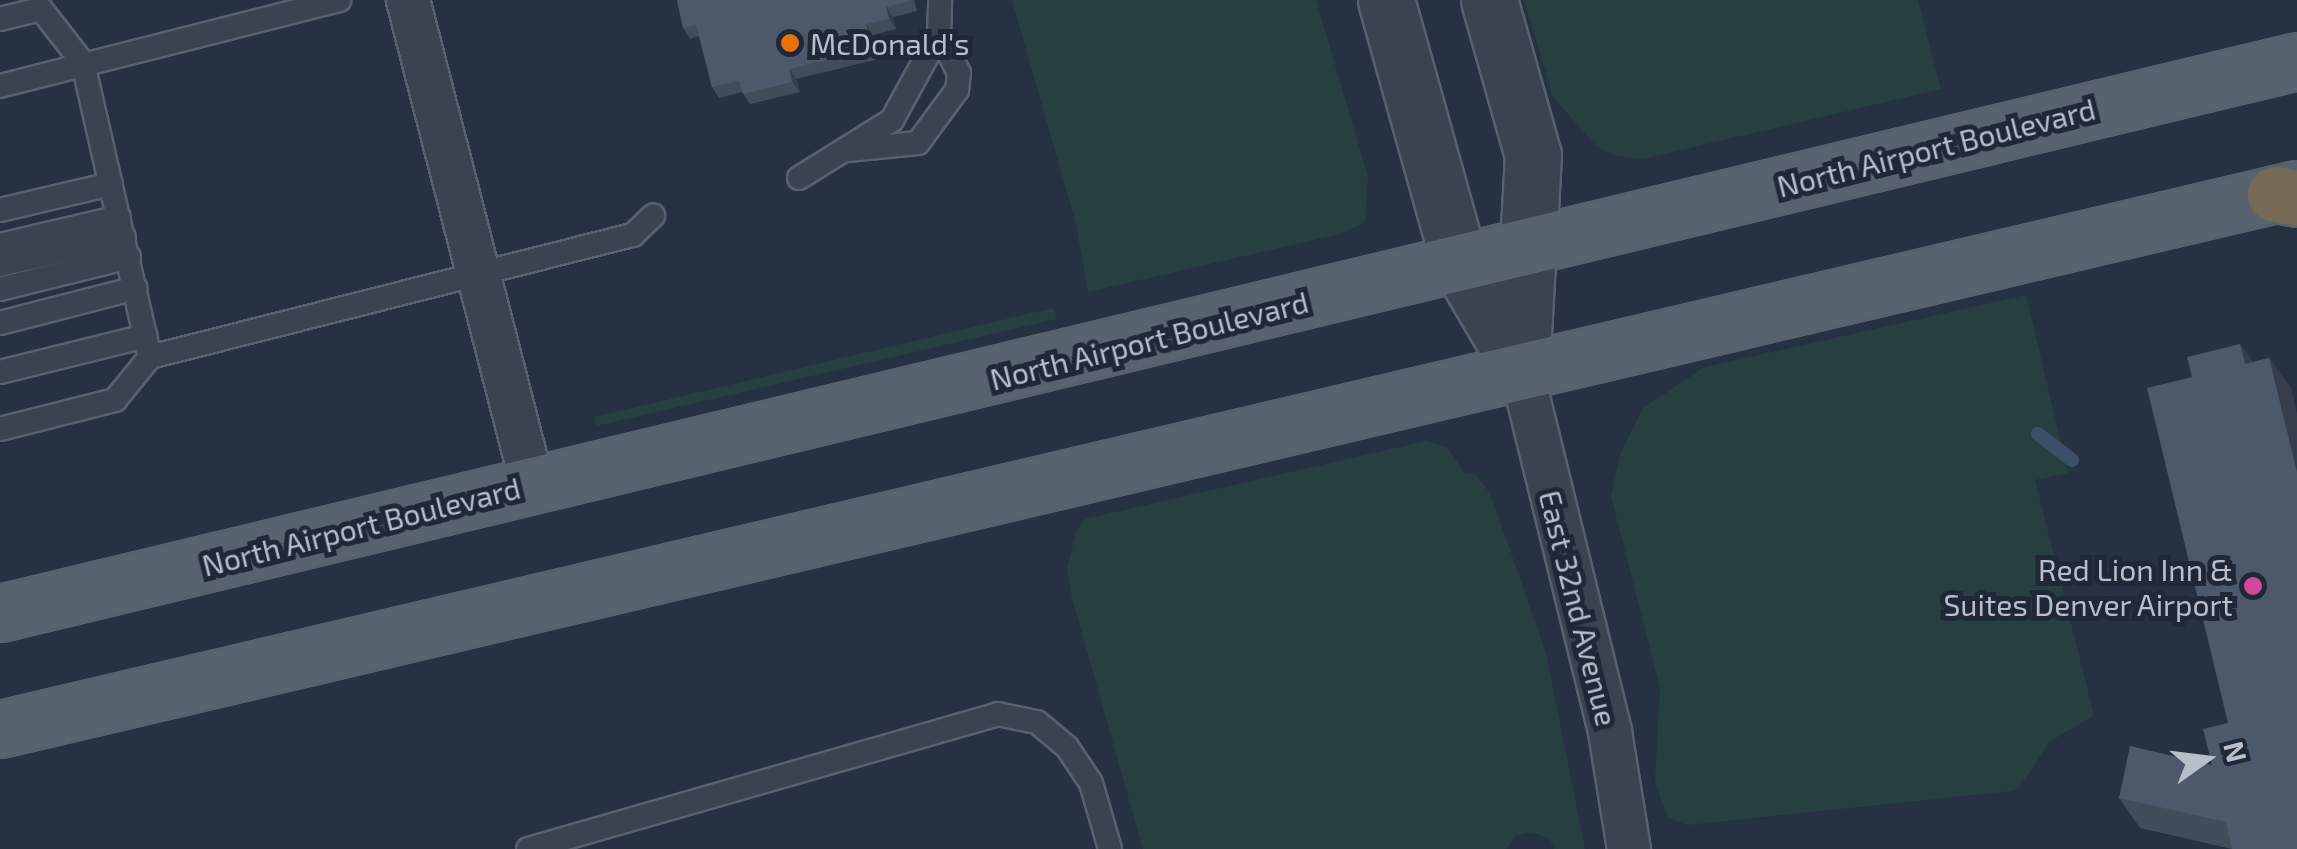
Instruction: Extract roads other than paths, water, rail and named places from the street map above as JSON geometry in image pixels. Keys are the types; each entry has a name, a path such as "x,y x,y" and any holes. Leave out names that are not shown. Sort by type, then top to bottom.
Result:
{"main road":[{"name":"North Airport Boulevard","path":"0,613 2297,61"},
{"path":"0,729 1520,368 2290,194"}],"street":[{"path":"408,0 532,484"},
{"name":"East 32nd Avenue","path":"1386,0 1460,264 1520,368 1610,732 1629,849"},
{"name":"East 32nd Avenue","path":"1489,0 1533,155 1532,246 1520,368"}],"lane":[{"path":"0,86 339,0"},
{"path":"839,151 918,142 958,90 959,74 940,34 940,0"},
{"path":"0,19 41,8 83,63 148,346 115,400 0,429"},
{"path":"798,178 892,120 940,34"},
{"path":"0,210 111,184"},
{"path":"0,372 148,346 632,236 653,216"},
{"path":"0,244 124,237"},
{"path":"0,265 124,237"},
{"path":"0,289 124,237"},
{"path":"0,324 136,288"},
{"path":"528,849 998,714 1037,722 1068,747 1091,782 1110,849"}],"waterway":[{"path":"2038,434 2072,460"}],"place":[{"name":"McDonald's","path":"790,43"},
{"name":"Red Lion Inn & Suites Denver Airport","path":"2253,586"}]}
